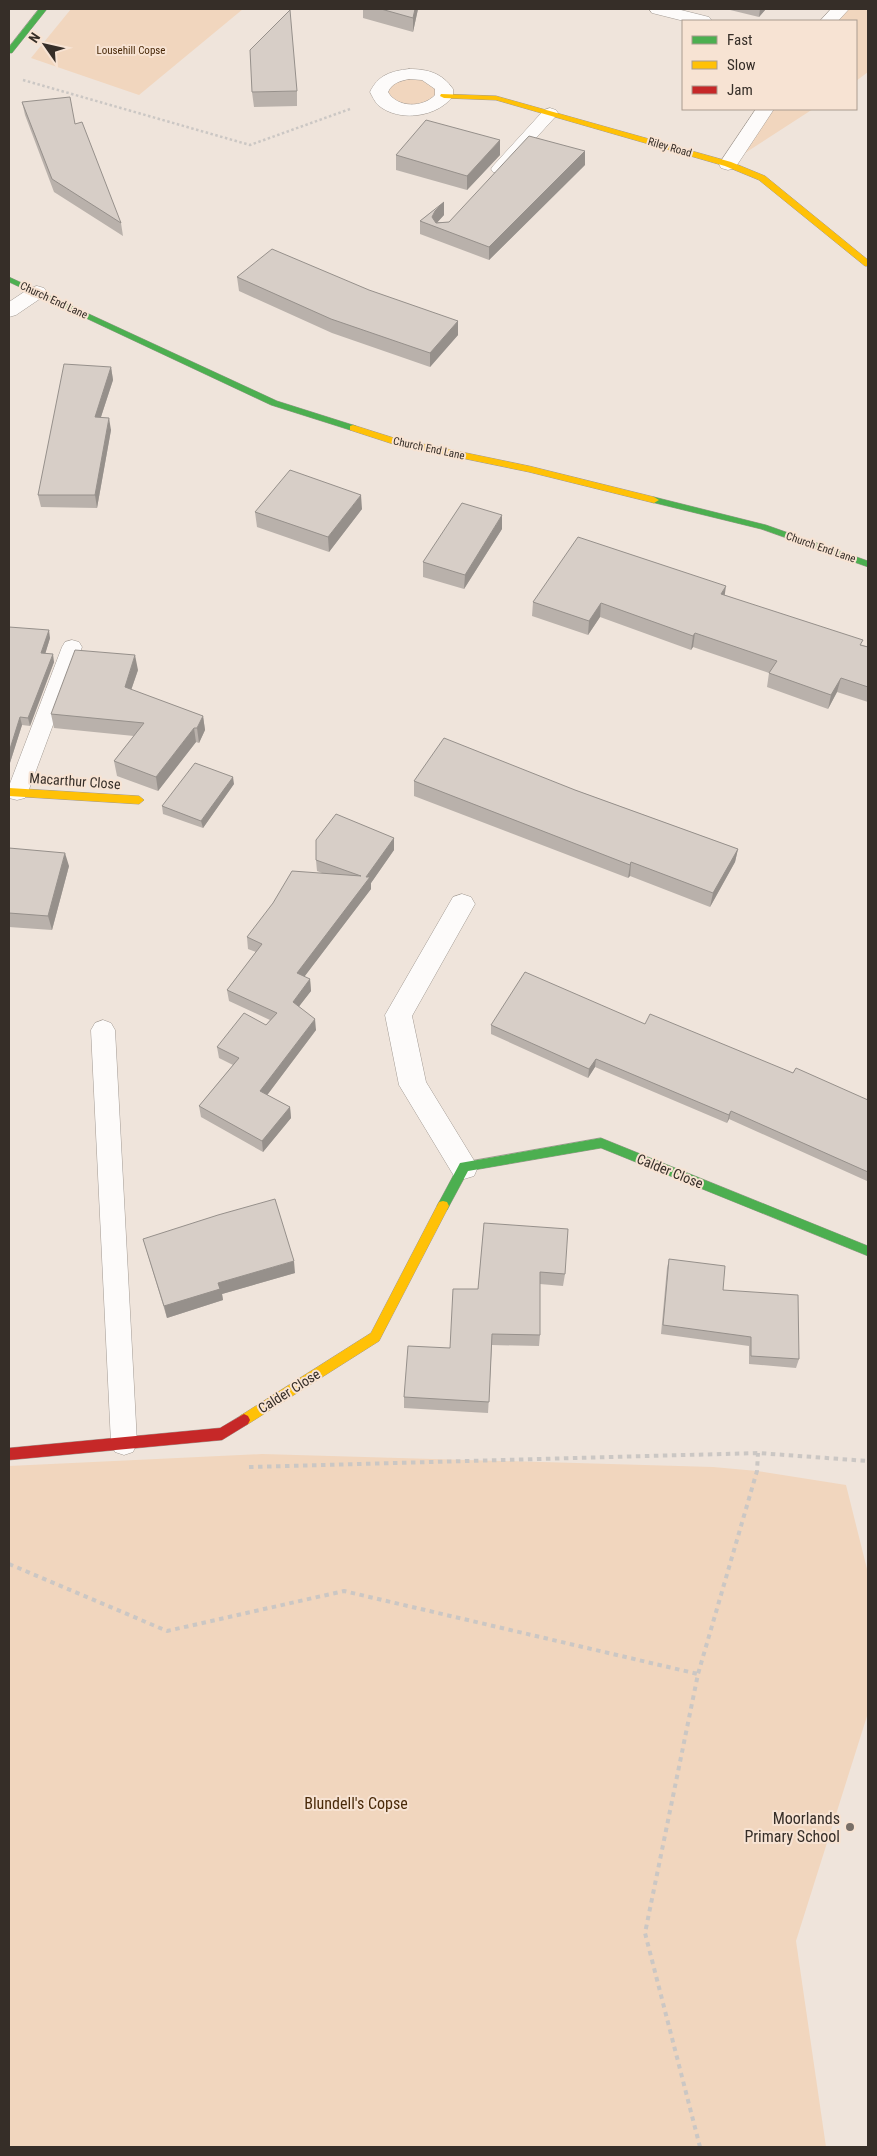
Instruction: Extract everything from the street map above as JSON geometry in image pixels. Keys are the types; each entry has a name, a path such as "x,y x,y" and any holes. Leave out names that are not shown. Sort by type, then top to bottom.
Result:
{"street":[{"path":"9,51 43,9"},
{"path":"658,9 699,20"},
{"path":"830,20 840,9"},
{"path":"418,74 436,79 444,89 444,96 436,104 411,110 394,107 381,98 379,92 385,82 399,75 418,74"},
{"name":"Riley Road","path":"444,96 496,98 728,164 762,178 868,264"},
{"path":"728,164 764,110"},
{"name":"Church End Lane","path":"9,279 274,402 292,408 393,441 529,469 763,527 868,564"},
{"path":"9,312 38,292"},
{"name":"Macarthur Close","path":"13,792 139,800"},
{"path":"462,904 398,1015 414,1085 464,1167"},
{"name":"Calder Close","path":"9,1454 222,1434 375,1337 464,1167 601,1143 868,1251"}],"lane":[{"path":"490,179 550,113"},
{"path":"13,792 72,647"},
{"path":"103,1030 124,1443"}],"path":[{"path":"18,79 250,145 381,98"},
{"path":"222,1434 226,1467 758,1453 868,1461"},
{"path":"700,2147 645,1933 698,1674 757,1471 758,1453"},
{"path":"9,1564 167,1631 344,1591 698,1674"}],"green space":[{"name":"Lousehill Copse","path":"71,9 243,9 139,95 31,58"},
{"path":"840,9 868,9 868,72 857,80 857,20 830,20"},
{"path":"428,76 441,100 402,109 381,87 385,82"},
{"path":"764,110 811,110 728,164"},
{"name":"Blundell's Copse","path":"262,1454 713,1467 757,1471 846,1485 868,1573 868,1713 796,1941 826,2147 9,2147 9,1466"}],"building":[{"path":"381,9 415,9 413,18"},
{"path":"290,10 297,91 252,92 250,50"},
{"path":"70,97 75,124 82,122 121,223 52,179 22,102"},
{"path":"426,120 500,140 467,176 396,155"},
{"path":"529,136 585,151 489,247 420,221 444,202 432,217 436,223 449,222"},
{"path":"272,249 369,290 458,321 430,353 331,319 237,277"},
{"path":"64,364 111,367 95,417 109,418 95,495 38,495"},
{"path":"290,470 361,495 328,537 255,512"},
{"path":"462,503 502,515 465,575 423,562"},
{"path":"578,537 726,586 721,594 863,640 860,645 868,647 868,687 841,678 831,695 769,673 777,661 695,633 693,636 601,603 589,621 533,602"},
{"path":"9,627 49,630 41,653 53,654 28,718 20,717 9,752"},
{"path":"75,650 135,655 125,687 203,716 197,728 194,728 156,777 114,761 144,723 51,714"},
{"path":"444,738 575,790 738,849 713,893 631,862 630,865 414,781"},
{"path":"195,763 233,777 201,821 162,806"},
{"path":"336,814 394,838 366,877 370,877 297,973 310,979 293,1002 315,1019 260,1091 290,1107 262,1141 199,1106 239,1058 217,1047 244,1013 266,1025 277,1013 227,990 262,944 247,937 273,903 292,871 361,876 316,860 316,840"},
{"path":"9,848 65,853 48,916 9,913"},
{"path":"525,972 645,1024 650,1014 793,1073 796,1068 868,1100 868,1172 731,1111 729,1115 596,1059 589,1069 491,1025"},
{"path":"275,1199 294,1261 218,1283 220,1289 164,1306 143,1239"},
{"path":"484,1223 568,1229 565,1274 540,1272 540,1335 492,1334 489,1402 404,1397 408,1346 450,1348 453,1289 478,1289"},
{"path":"669,1259 725,1266 723,1290 798,1295 799,1359 751,1356 751,1337 663,1325"}],"traffic: fast":[{"path":"9,51 43,9"},
{"path":"9,279 274,403 353,428"},
{"path":"654,500 763,527 868,564"},
{"path":"443,1206 464,1167 601,1143 868,1251"}],"traffic: slow":[{"path":"444,96 496,98 728,164 762,178 868,264"},
{"path":"353,428 393,441 529,469 654,500"},
{"path":"9,792 139,800"},
{"path":"244,1420 375,1337 443,1206"}],"traffic: jam":[{"path":"9,1454 222,1434 244,1420"}],"place":[{"name":"Moorlands Primary School","path":"850,1827"}]}
